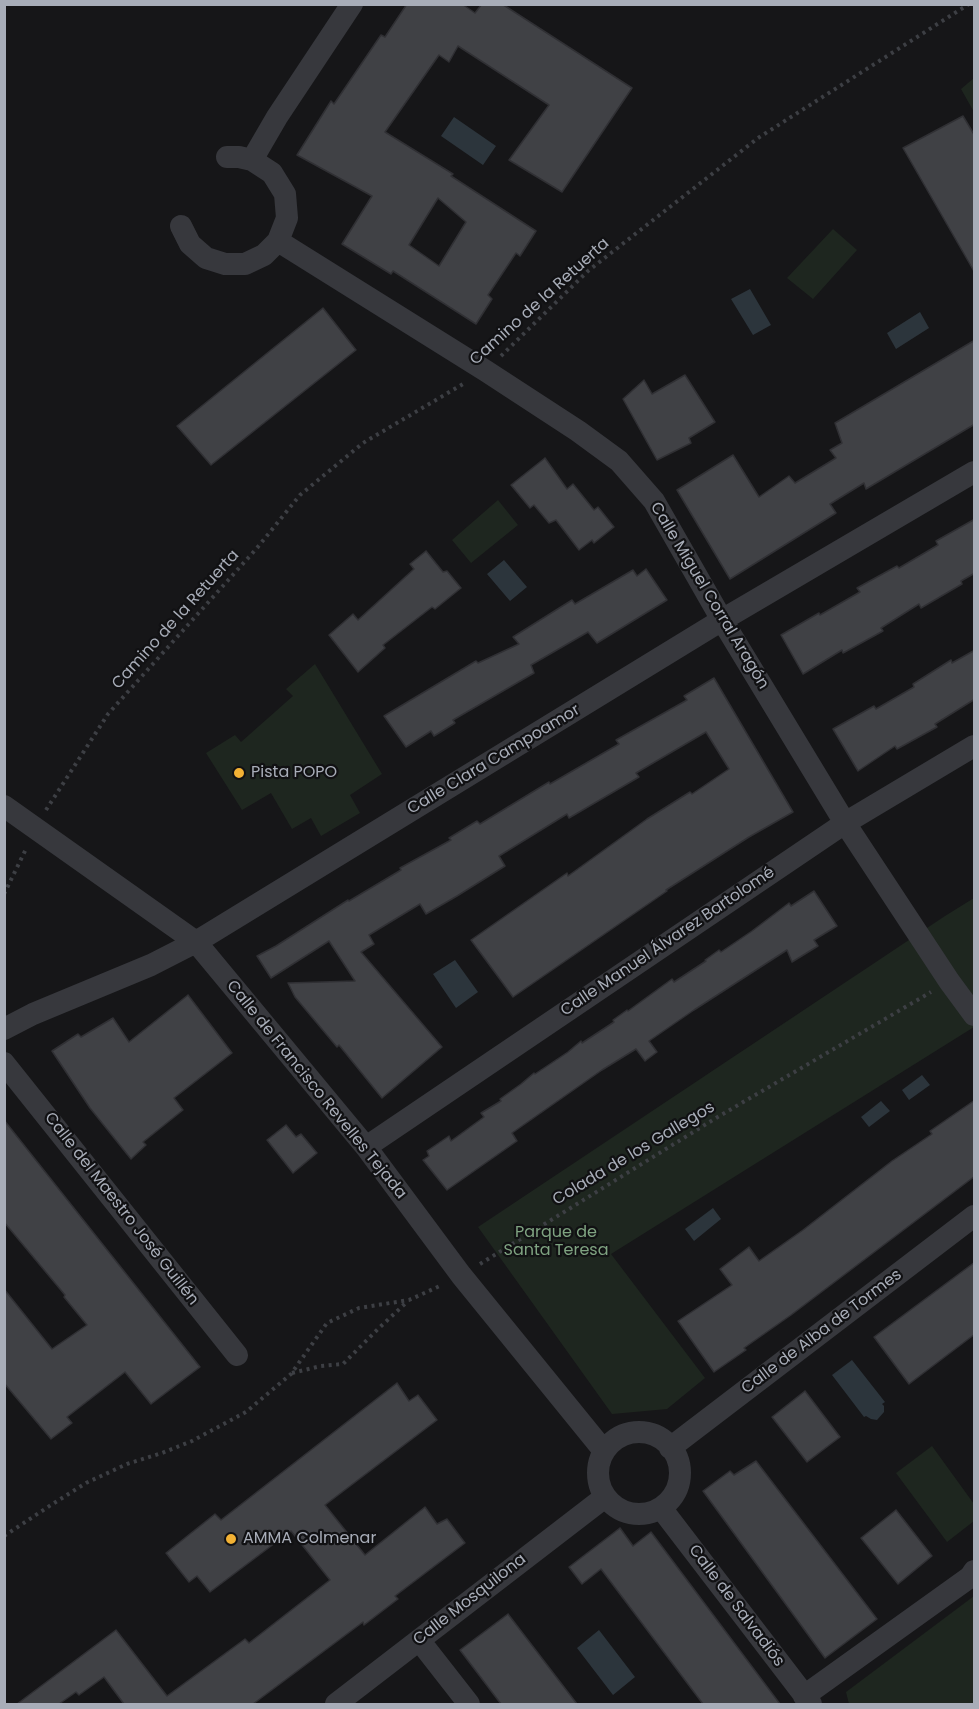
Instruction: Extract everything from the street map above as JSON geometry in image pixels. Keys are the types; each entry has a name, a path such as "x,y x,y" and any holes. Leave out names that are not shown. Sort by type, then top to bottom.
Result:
{"street":[{"path":"252,160 277,117 352,4"},
{"path":"181,226 190,244 206,258 225,264 245,264 264,255 278,241 287,218 285,194 272,173 252,160 227,157"},
{"name":"Calle Miguel Corral Aragón","path":"278,241 486,371 620,461 654,501 722,620 845,823 949,981 975,1015"},
{"name":"Calle Clara Campoamor","path":"4,1029 33,1014 151,965 196,942 722,620 975,472"},
{"name":"Calle Manuel Álvarez Bartolomé","path":"366,1147 845,823 975,746"},
{"name":"Calle de Francisco Revelles Tejada","path":"4,806 196,942 366,1147 461,1275 604,1451"},
{"name":"Calle del Maestro José Guillén","path":"4,1063 237,1355"},
{"name":"Calle de Alba de Tormes","path":"670,1448 975,1216"},
{"path":"637,1432 661,1439 670,1448 677,1460 680,1473 671,1498 661,1508 649,1513 625,1512 613,1506 605,1497 597,1474 604,1451 613,1441 637,1432"},
{"name":"Calle Mosquilona","path":"336,1704 605,1497"},
{"name":"Calle de Salvadiós","path":"661,1508 808,1700"},
{"path":"808,1700 975,1571"},
{"path":"419,1640 469,1704"}],"path":[{"name":"Camino de la Retuerta","path":"4,894 36,827 108,714 257,548 300,495 363,443 486,371 588,271 758,138 969,4"},
{"name":"Colada de los Gallegos","path":"4,1536 86,1483 127,1464 192,1441 246,1412 291,1374 327,1323 359,1308 409,1300 461,1275 716,1118 949,981"},
{"path":"291,1374 321,1366 343,1364 409,1300"}],"green space":[{"path":"974,78 974,112 961,89"},
{"path":"833,229 857,250 813,299 787,278"},
{"path":"498,500 518,525 471,563 452,540"},
{"path":"315,664 382,774 350,795 360,813 321,836 311,818 292,829 271,793 242,810 206,753 235,735 241,742 293,696 286,689"},
{"name":"Parque de Santa Teresa","path":"974,898 974,1027 611,1254 705,1378 667,1409 612,1414 478,1227"},
{"path":"932,1446 974,1504 974,1521 947,1542 896,1473"},
{"path":"974,1596 974,1704 849,1704 846,1692"}],"shaded area":[{"path":"454,117 496,146 483,165 441,136"},
{"path":"750,289 771,325 753,335 731,299"},
{"path":"920,312 929,328 896,349 887,333"},
{"path":"504,560 527,587 510,601 487,574"},
{"path":"455,960 478,992 456,1008 433,974"},
{"path":"922,1075 930,1085 909,1100 902,1090"},
{"path":"881,1101 890,1111 869,1127 861,1117"},
{"path":"713,1208 721,1219 694,1241 685,1229"},
{"path":"852,1360 885,1402 882,1404 884,1412 877,1420 864,1417 832,1375"},
{"path":"599,1630 635,1677 613,1695 577,1648"}],"building":[{"path":"407,4 462,4 475,13 482,4 502,4 632,88 562,192 509,160 549,105 458,46 449,62 439,55 385,132 453,174 451,176 536,231 520,256 516,253 488,295 492,299 476,324 393,271 391,274 342,244 372,196 297,155 331,101 334,104 381,35 385,37","holes":["438,198 466,222 439,266 409,245"]},
{"path":"963,116 975,136 975,273 903,148"},
{"path":"323,308 356,350 211,465 177,426"},
{"path":"975,340 975,424 866,489 864,483 830,504 836,513 730,579 677,490 733,455 759,497 789,476 795,483 836,458 830,450 842,443 835,423"},
{"path":"685,375 715,422 689,438 691,443 657,460 623,399 644,380 652,394"},
{"path":"545,458 567,489 573,484 594,510 598,507 614,527 594,543 592,540 579,550 556,520 549,523 534,505 530,508 511,485"},
{"path":"975,519 975,573 961,581 962,584 921,608 919,604 881,628 883,631 843,653 842,650 803,674 781,635 860,592 857,588 897,566 899,568 938,545 936,541"},
{"path":"426,551 443,572 447,571 461,588 383,645 385,648 358,672 329,635 353,614 358,620 414,569 410,564"},
{"path":"646,569 667,600 597,643 588,632 531,665 534,673 453,720 455,723 434,736 431,731 406,747 384,716 476,661 478,663 519,644 513,637 572,600 575,604 633,570 637,576"},
{"path":"975,650 975,699 935,724 937,727 897,749 895,746 858,771 833,729 874,706 876,709 914,687 913,684 951,660 952,663"},
{"path":"714,678 793,812 666,890 513,997 471,940 567,873 568,876 647,819 690,792 692,794 729,769 706,732 636,773 639,777 569,818 567,814 499,856 505,866 457,896 426,914 420,904 369,935 374,944 361,952 442,1047 382,1098 339,1045 337,1047 295,997 288,983 355,981 329,941 271,978 257,956 401,870 400,868 451,840 449,838 477,821 480,824 549,782 550,784 619,744 616,740 687,700 684,696"},
{"path":"814,891 837,926 814,940 818,946 792,962 787,950 694,1010 649,1041 657,1052 645,1061 636,1049 602,1070 512,1133 517,1141 447,1190 423,1160 429,1156 427,1151 449,1136 451,1141 484,1117 481,1113 501,1101 500,1099 534,1073 614,1022 613,1020 672,979 674,982 719,950 721,952 752,931 789,903 791,906"},
{"path":"188,995 232,1053 174,1098 183,1110 143,1142 146,1145 131,1159 90,1108 52,1051 78,1034 81,1037 113,1018 129,1042"},
{"path":"975,1100 975,1176 714,1372 678,1321 732,1285 720,1269 749,1247 759,1261 892,1161 932,1134 930,1131"},
{"path":"4,1120 200,1367 151,1404 125,1372 67,1417 72,1423 51,1439 4,1383 4,1289 52,1349 87,1325 4,1222"},
{"path":"286,1125 296,1137 301,1134 317,1153 293,1173 267,1140"},
{"path":"975,1262 975,1334 909,1384 874,1337"},
{"name":"AMMA Colmenar","path":"397,1383 409,1401 418,1395 437,1420 325,1505 365,1555 425,1507 437,1524 447,1519 465,1543 395,1596 398,1599 364,1625 363,1622 253,1704 124,1704 104,1677 79,1695 76,1692 59,1704 17,1704 116,1630 167,1696 245,1639 249,1643 330,1580 291,1531 210,1592 197,1576 189,1582 166,1553 215,1514 221,1520"},
{"path":"805,1391 840,1437 807,1462 772,1417"},
{"path":"756,1461 877,1619 825,1658 703,1491 730,1471 734,1475"},
{"path":"896,1510 932,1556 898,1584 861,1538"},
{"path":"620,1528 633,1546 651,1532 780,1704 703,1704 601,1569 582,1584 569,1567"},
{"path":"508,1614 577,1704 501,1704 460,1650"}],"place":[{"name":"Pista POPO","path":"239,773"},
{"name":"AMMA Colmenar","path":"231,1539"}]}
